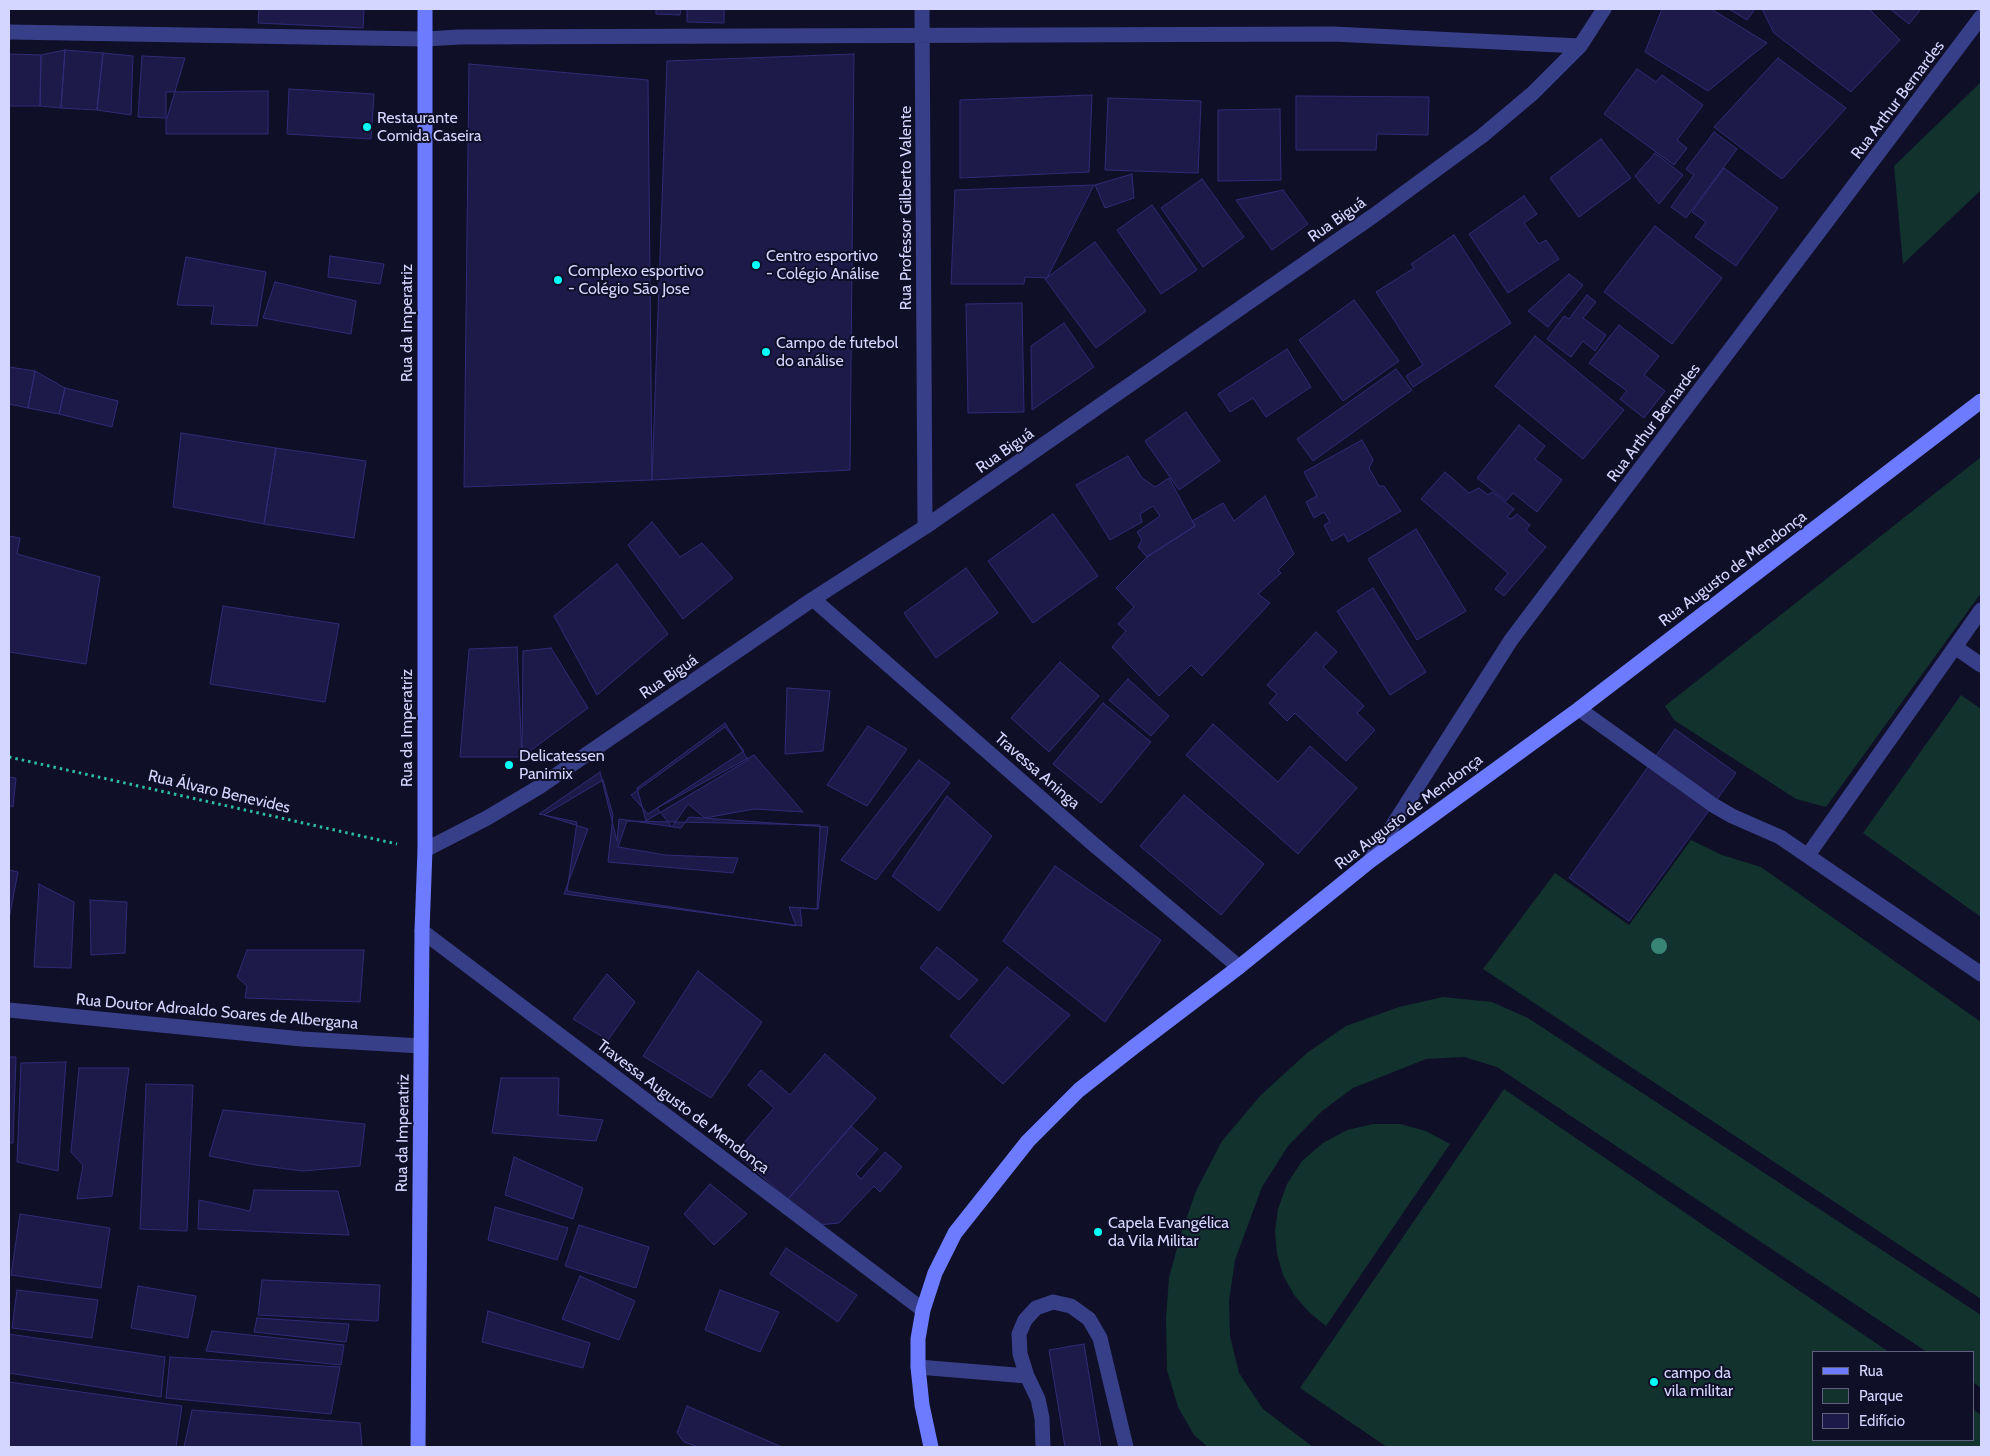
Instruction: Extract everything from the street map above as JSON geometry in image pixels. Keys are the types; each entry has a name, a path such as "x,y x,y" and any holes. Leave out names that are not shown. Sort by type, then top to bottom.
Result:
{"street":[{"name":"Rua da Imperatriz","path":"418,1447 422,931 425,850 425,9"},
{"name":"Rua Professor Gilberto Valente","path":"922,9 925,527"},
{"name":"Rua Biguá","path":"425,850 487,818 539,787 813,599 925,527 1404,194 1482,136 1533,93 1580,46 1604,9"},
{"name":"Rua Arthur Bernardes","path":"1370,861 1511,640 1981,17"},
{"path":"9,32 425,39 459,37 922,37 1333,34 1580,46"},
{"name":"Rua Augusto de Mendonça","path":"931,1447 922,1405 918,1367 918,1339 923,1310 935,1273 955,1233 1028,1141 1079,1090 1239,967 1370,861 1579,710 1981,401"},
{"name":"Travessa Aninga","path":"813,599 1092,843 1239,967"},
{"path":"1808,855 1981,610"},
{"path":"1954,647 1981,665"},
{"path":"1579,710 1712,805 1780,837 1981,974"},
{"name":"Travessa Augusto de Mendonça","path":"422,931 923,1310"},
{"name":"Rua Doutor Adroaldo Soares de Albergana","path":"9,1010 302,1039 422,1046"},
{"path":"1043,1447 1042,1418 1038,1399 1027,1376 1020,1354 1019,1334 1024,1320 1036,1308 1053,1302 1071,1306 1089,1319 1100,1338 1126,1447"},
{"path":"918,1367 1027,1376"}],"path":[{"name":"Rua Álvaro Benevides","path":"9,757 425,850"}],"green space":[{"path":"1981,82 1981,190 1903,264 1894,166"},
{"path":"1981,457 1981,593 1826,807 1796,799 1674,720 1665,706"},
{"path":"1961,695 1981,709 1981,917 1863,833"},
{"path":"1691,840 1722,855 1761,867 1981,1022 1981,1299 1483,969 1555,873 1629,925"},
{"path":"1443,997 1492,1002 1528,1018 1981,1315 1981,1388 1975,1384 1975,1351 1925,1351 1497,1067 1464,1057 1426,1059 1353,1088 1322,1111 1288,1146 1262,1187 1235,1260 1229,1301 1230,1336 1239,1373 1263,1409 1313,1447 1208,1447 1194,1435 1178,1407 1167,1370 1166,1318 1169,1278 1180,1237 1196,1191 1222,1141 1260,1096 1307,1053 1346,1026 1399,1007"},
{"path":"1504,1089 1888,1351 1812,1351 1812,1441 1975,1441 1975,1411 1981,1415 1981,1447 1387,1447 1300,1388"},
{"path":"1373,1124 1400,1124 1426,1131 1450,1144 1326,1326 1309,1312 1294,1295 1283,1275 1277,1254 1275,1231 1278,1209 1287,1184 1302,1161 1323,1143 1347,1130"}],"building":[{"path":"259,9 364,9 363,28 258,23"},
{"path":"656,9 681,9 680,15 656,14"},
{"path":"687,9 724,9 724,23 687,22"},
{"path":"1662,9 1711,9 1767,43 1708,91 1645,52"},
{"path":"1729,9 1755,9 1747,20"},
{"path":"1762,9 1869,9 1900,40 1851,92 1774,33"},
{"path":"1890,9 1921,9 1909,24"},
{"path":"65,50 103,53 97,110 61,108"},
{"path":"65,50 61,108 40,106 41,55"},
{"path":"103,53 133,56 131,115 97,110"},
{"path":"9,54 41,55 40,106 9,106"},
{"name":"Centro esportivo - Colégio Análise","path":"854,54 850,470 652,480 667,61"},
{"path":"142,56 185,58 167,118 138,117"},
{"path":"1778,58 1846,108 1782,179 1714,127"},
{"name":"Complexo esportivo - Colégio São Jose","path":"469,64 648,80 652,480 464,487"},
{"path":"1637,69 1656,82 1662,75 1703,105 1677,140 1687,148 1674,165 1604,114"},
{"path":"289,89 374,94 371,139 287,134"},
{"path":"268,91 268,134 166,134 166,92"},
{"path":"1092,95 1089,172 960,178 960,100"},
{"path":"1296,96 1429,97 1428,135 1377,134 1376,150 1296,150"},
{"path":"1108,98 1201,101 1198,173 1105,170"},
{"path":"1280,109 1281,180 1218,181 1218,110"},
{"path":"1714,132 1737,149 1686,218 1671,207 1694,175 1686,169"},
{"path":"1601,139 1631,178 1579,217 1550,178"},
{"path":"1655,153 1683,175 1659,204 1635,176"},
{"path":"1724,168 1778,208 1736,266 1695,237 1706,222 1692,212"},
{"path":"1132,174 1134,198 1105,208 1095,185"},
{"path":"1202,179 1244,237 1203,267 1161,208"},
{"path":"1094,185 1047,278 1025,277 1024,284 951,284 955,190"},
{"path":"1283,190 1308,224 1272,250 1236,200"},
{"path":"1524,196 1537,214 1524,223 1539,244 1546,240 1559,259 1508,293 1469,234"},
{"path":"1152,205 1197,270 1161,294 1117,230"},
{"path":"1655,226 1722,278 1672,344 1604,292"},
{"path":"1454,235 1511,323 1413,387 1406,376 1423,365 1376,292 1414,268 1411,264"},
{"path":"1095,242 1146,311 1096,348 1045,279"},
{"path":"330,256 384,264 380,284 328,277"},
{"path":"186,257 266,272 257,326 211,324 214,306 177,305"},
{"path":"1569,274 1583,285 1548,327 1528,311"},
{"path":"275,282 356,301 351,334 263,318"},
{"path":"1587,295 1596,302 1583,318 1606,335 1595,351 1583,341 1571,357 1547,339 1564,316 1569,319"},
{"path":"1354,300 1399,361 1343,401 1299,340"},
{"path":"1022,303 1024,412 968,413 966,304"},
{"path":"1064,323 1094,367 1032,410 1031,346"},
{"path":"1619,325 1659,356 1644,375 1665,391 1644,418 1620,399 1627,391 1589,363"},
{"path":"1535,336 1624,410 1583,459 1495,386"},
{"path":"1287,349 1311,387 1266,417 1253,398 1230,412 1218,394"},
{"path":"9,367 35,371 28,408 9,404"},
{"path":"1396,369 1412,390 1313,461 1297,439"},
{"path":"35,371 65,388 59,414 28,408"},
{"path":"65,388 118,401 112,427 59,414"},
{"path":"1186,412 1220,461 1179,490 1145,441"},
{"path":"1519,425 1545,446 1535,459 1562,480 1537,512 1513,493 1506,501 1477,478"},
{"path":"181,433 276,448 264,524 173,507"},
{"path":"1362,440 1373,460 1369,468 1379,486 1384,486 1401,511 1348,542 1344,534 1332,541 1324,525 1330,522 1324,512 1314,518 1306,502 1317,496 1304,472"},
{"path":"276,448 366,461 354,538 264,524"},
{"path":"1128,456 1142,478 1155,487 1169,478 1195,526 1147,557 1138,547 1142,540 1137,532 1160,516 1153,506 1140,514 1142,522 1110,540 1076,485"},
{"path":"1445,472 1469,493 1479,488 1488,495 1492,492 1514,509 1507,517 1511,519 1517,514 1530,525 1526,530 1546,547 1504,596 1495,589 1508,573 1421,499"},
{"path":"1265,496 1294,554 1278,570 1281,573 1258,594 1270,603 1202,676 1191,665 1159,696 1112,647 1126,631 1118,624 1134,607 1116,588 1147,557 1195,526 1192,521 1223,503 1234,521"},
{"path":"1053,514 1098,576 1033,623 988,561"},
{"path":"652,522 680,557 702,543 733,578 683,619 628,545"},
{"path":"1416,529 1466,611 1417,640 1368,559"},
{"path":"9,536 20,538 17,554 100,577 86,664 9,652"},
{"path":"617,564 668,634 597,695 554,616"},
{"path":"966,568 998,613 936,658 904,613"},
{"path":"1373,588 1426,672 1390,695 1337,611"},
{"path":"223,606 339,624 325,702 210,684"},
{"path":"1316,632 1337,652 1323,667 1364,706 1357,713 1375,730 1346,761 1295,713 1287,721 1269,703 1277,694 1267,685"},
{"path":"517,647 522,757 460,757 469,649"},
{"path":"551,648 588,708 522,757 523,651"},
{"path":"1060,662 1099,696 1049,752 1011,718"},
{"path":"1128,679 1169,716 1151,736 1109,700"},
{"path":"787,688 830,691 823,751 785,754"},
{"path":"1103,703 1151,742 1101,803 1053,764"},
{"path":"725,723 748,760 646,821 637,788"},
{"path":"1213,724 1278,782 1310,746 1357,788 1298,854 1186,755"},
{"path":"868,726 907,749 867,806 827,785"},
{"path":"725,727 744,751 648,814 631,795"},
{"path":"1675,729 1736,773 1629,921 1569,878"},
{"path":"754,755 803,812 754,809 705,818 688,804 672,827 657,808"},
{"path":"919,760 950,783 876,880 841,860"},
{"path":"600,772 617,841 619,819 681,828 689,817 828,827 818,909 789,907 796,926 567,891 577,822 539,814"},
{"path":"9,777 16,778 13,807 9,806"},
{"path":"603,780 613,815 608,862 733,873 738,858 665,855 618,847 627,821 820,825 817,909 800,908 802,926 564,894 588,829 544,815"},
{"path":"1184,795 1264,864 1221,915 1140,846"},
{"path":"947,796 992,836 939,911 892,876"},
{"path":"1055,866 1161,940 1105,1022 1003,941"},
{"path":"9,870 18,872 9,919"},
{"path":"39,884 74,902 71,968 34,967"},
{"path":"90,900 127,902 125,953 91,955"},
{"path":"937,947 978,980 959,1000 920,968"},
{"path":"247,950 364,950 360,1002 245,998 247,986 237,977"},
{"path":"1007,967 1070,1015 1003,1084 950,1036"},
{"path":"698,971 762,1022 711,1098 643,1056"},
{"path":"607,974 635,1002 608,1040 573,1019"},
{"path":"825,1054 876,1098 788,1199 735,1153 774,1108 748,1085 761,1070 790,1095"},
{"path":"9,1057 16,1057 13,1143 9,1143"},
{"path":"66,1062 58,1171 17,1162 21,1063"},
{"path":"79,1068 129,1068 112,1196 77,1199 83,1165 71,1152"},
{"path":"501,1078 559,1078 558,1115 603,1120 596,1141 492,1133"},
{"path":"146,1084 193,1085 187,1231 140,1229"},
{"path":"223,1110 365,1124 360,1166 303,1171 209,1156"},
{"path":"851,1126 878,1149 856,1174 861,1179 885,1152 902,1167 880,1192 874,1186 839,1223 819,1225 788,1199"},
{"path":"514,1157 583,1188 573,1219 505,1195"},
{"path":"710,1184 747,1214 714,1245 684,1214"},
{"path":"254,1190 338,1191 349,1235 198,1229 199,1200 250,1211"},
{"path":"495,1207 568,1228 557,1260 488,1240"},
{"path":"20,1214 110,1228 101,1288 11,1275"},
{"path":"579,1225 649,1247 636,1288 565,1266"},
{"path":"786,1248 857,1295 838,1322 770,1274"},
{"path":"580,1276 635,1301 619,1340 562,1319"},
{"path":"262,1280 380,1285 378,1321 258,1315"},
{"path":"138,1286 196,1296 188,1338 131,1328"},
{"path":"17,1290 98,1300 92,1338 12,1328"},
{"path":"720,1290 779,1312 760,1352 705,1330"},
{"path":"488,1311 590,1343 583,1368 482,1342"},
{"path":"257,1318 349,1324 346,1342 254,1332"},
{"path":"212,1331 344,1345 341,1365 206,1351"},
{"path":"9,1334 165,1357 161,1397 9,1373"},
{"path":"1084,1344 1101,1447 1065,1447 1049,1350"},
{"path":"170,1357 340,1367 331,1414 166,1398"},
{"path":"9,1382 182,1406 176,1447 9,1447"},
{"path":"687,1406 782,1447 699,1447 684,1442 677,1433"},
{"path":"192,1410 360,1423 362,1447 184,1447"}],"place":[{"name":"Restaurante Comida Caseira","path":"367,127"},
{"name":"Centro esportivo - Colégio Análise","path":"756,265"},
{"name":"Complexo esportivo - Colégio São Jose","path":"558,280"},
{"name":"Campo de futebol do análise","path":"766,352"},
{"name":"Delicatessen Panimix","path":"509,765"},
{"name":"Capela Evangélica da Vila Militar","path":"1098,1232"},
{"name":"campo da vila militar","path":"1654,1382"}]}
